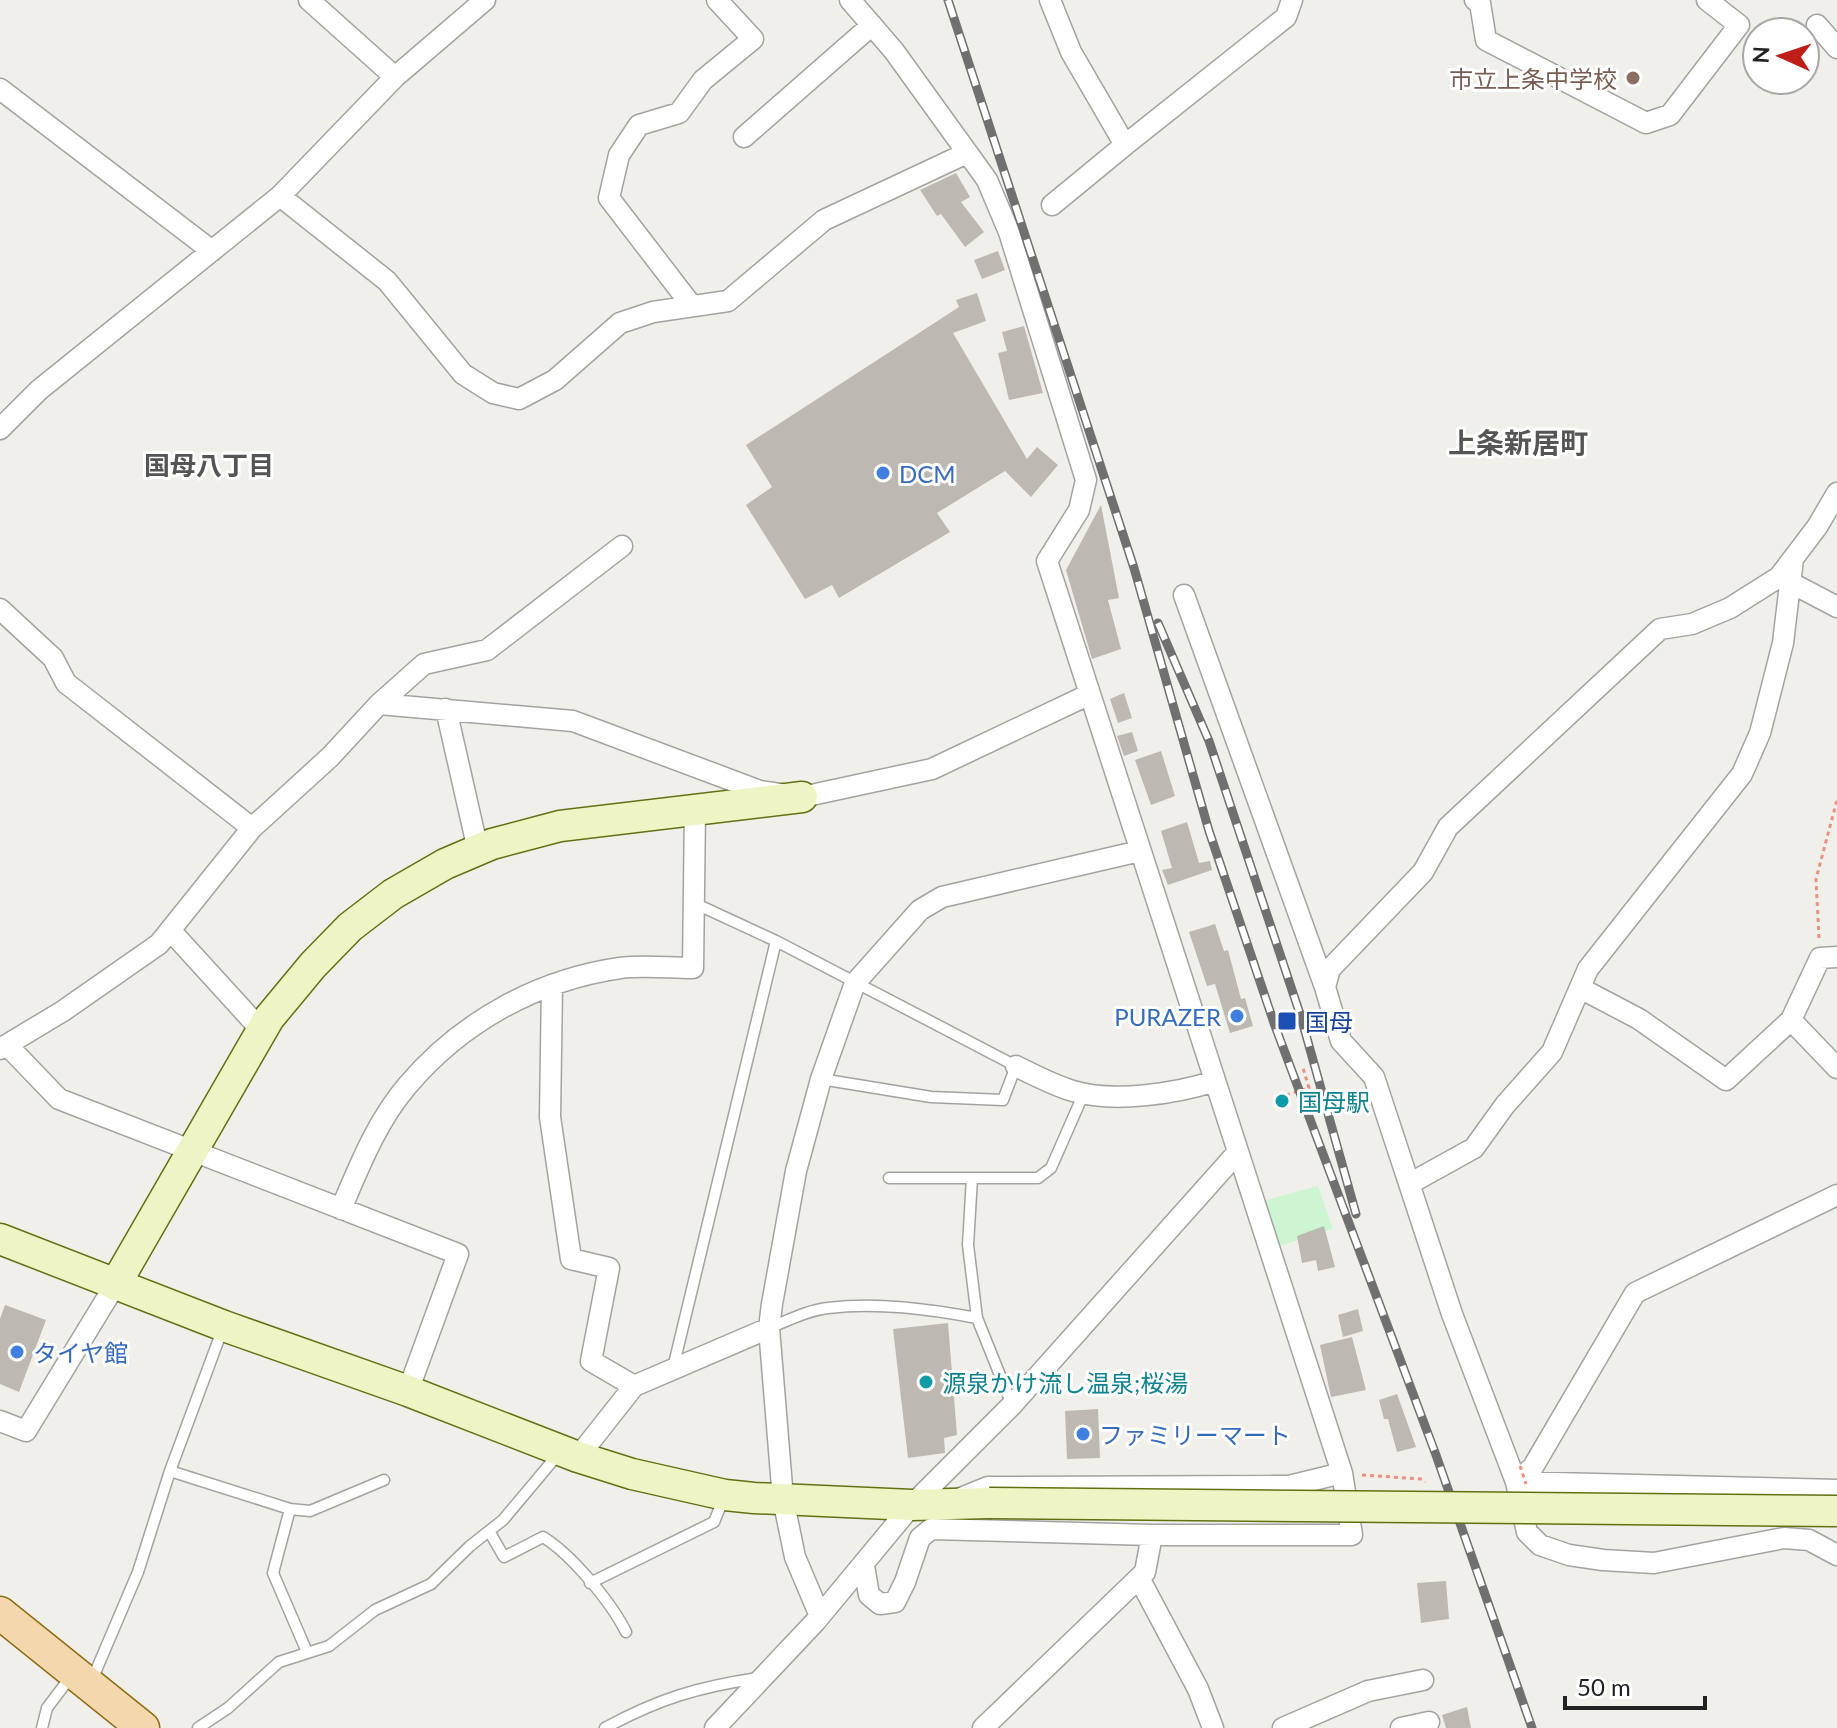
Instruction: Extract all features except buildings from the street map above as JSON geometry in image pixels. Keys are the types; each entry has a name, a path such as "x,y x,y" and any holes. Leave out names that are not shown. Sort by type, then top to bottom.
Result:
{"main road":[{"path":"0,1613 143,1728"}],"street":[{"path":"309,0 395,77"},
{"path":"4,418 280,196 395,77 485,0"},
{"path":"692,306 609,198 619,155 639,125 679,113 703,80 753,39 717,0"},
{"path":"850,0 894,51 987,180 1009,232 1086,480 1079,510 1047,561 1342,1473 1352,1535 1152,1535 931,1529 920,1538 895,1602 880,1604 869,1595 864,1566"},
{"path":"1050,0 1071,52 1125,145"},
{"path":"1052,205 1286,17 1292,0"},
{"path":"1475,0 1480,3 1486,40 1646,123 1670,115 1739,25 1707,0"},
{"path":"744,137 872,25"},
{"path":"1821,30 1837,48"},
{"path":"0,89 212,251"},
{"path":"280,196 387,281 463,374 493,393 519,399 555,380 620,323 653,312 728,301 824,220 967,153"},
{"path":"1409,1184 1474,1148 1505,1105 1552,1052 1588,969 1742,774 1760,733 1783,643 1785,580 1793,558 1817,527 1837,493"},
{"path":"408,1391 458,1254 59,1099 4,1047 63,1011 159,944 252,828 330,757 379,704 424,664 487,650 622,546"},
{"path":"1785,580 1837,607"},
{"path":"1325,987 1330,969 1423,872 1448,827 1660,629 1705,619 1785,580"},
{"path":"1184,595 1325,987 1341,1041 1374,1077 1452,1314 1521,1478 1527,1532 1540,1545 1569,1555 1603,1560 1654,1563 1784,1538 1809,1540 1837,1555"},
{"path":"0,609 53,658 66,683 252,828"},
{"path":"0,1421 26,1431 115,1285 269,1018 350,927 393,894 445,864 478,850 560,826 802,797 932,769 1090,694"},
{"path":"379,704 573,721 760,791 802,797"},
{"path":"446,709 478,850"},
{"path":"341,1209 368,1146 405,1087 471,1025 526,995 578,975 624,967 693,968 695,809"},
{"path":"820,1616 795,1557 783,1499 769,1328 796,1171 821,1079 855,983 920,910 942,897 1140,851"},
{"path":"170,930 262,1031"},
{"path":"1580,988 1639,1019 1726,1080 1791,1020 1828,957"},
{"path":"552,985 550,1117 571,1259 609,1268 591,1361 634,1386"},
{"path":"1791,1020 1837,1068"},
{"path":"1016,1066 1084,1093 1105,1096 1194,1088 1215,1081"},
{"path":"715,1728 820,1616 912,1505 1012,1405 1238,1152"},
{"path":"1521,1478 1533,1467 1635,1293 1837,1195"},
{"path":"0,1239 115,1285 408,1391 570,1454 632,1474 725,1495 912,1505 989,1503 1837,1511"},
{"path":"570,1454 634,1386 769,1328"},
{"path":"946,1504 988,1487 1289,1486 1342,1473"},
{"path":"1521,1478 1837,1490"},
{"path":"983,1728 1145,1572 1152,1535"},
{"path":"1139,1578 1198,1689 1213,1728"},
{"path":"1283,1728 1368,1691 1423,1680"},
{"path":"1401,1728 1429,1722"}],"lane":[{"path":"694,903 776,941 1016,1066 1003,1100 931,1097 821,1079"},
{"path":"673,1368 776,941"},
{"path":"889,1178 1038,1178 1051,1168 1084,1093"},
{"path":"972,1178 968,1245 977,1318 1012,1405"},
{"path":"769,1328 825,1308 852,1306 925,1308 977,1318"},
{"path":"42,1728 47,1708 82,1679 138,1572 170,1471 224,1326"},
{"path":"198,1728 228,1708 279,1662 329,1646 375,1610 431,1584 503,1520 570,1454"},
{"path":"170,1471 290,1509 310,1511 384,1480"},
{"path":"590,1583 714,1522 725,1495"},
{"path":"290,1509 273,1573 307,1652"},
{"path":"489,1531 504,1557 543,1537 559,1547 616,1611 626,1632"},
{"path":"605,1728 646,1706 706,1685 762,1677"}],"path":[{"path":"1828,957 1816,879 1827,828 1837,800"},
{"path":"1286,1095 1309,1088 1303,1068"},
{"path":"1342,1473 1422,1479 1428,1485"}],"green space":[{"path":"1318,1186 1333,1229 1279,1246 1263,1201"}],"railway":[{"path":"948,0 1134,568 1209,831 1275,1026 1436,1455 1532,1728"},
{"path":"1158,623 1209,741 1301,1017 1356,1214"}],"place":[{"name":"市立上条中学校","path":"1633,78"},
{"name":"DCM","path":"883,473"},
{"name":"PURAZER","path":"1237,1016"},
{"name":"国母","path":"1287,1021"},
{"name":"国母駅","path":"1282,1101"},
{"name":"タイヤ館","path":"17,1352"},
{"name":"源泉かけ流し温泉;桜湯","path":"926,1382"},
{"name":"ファミリーマート","path":"1083,1434"}],"district":[{"name":"上条新居町","path":"1518,442"},
{"name":"国母八丁目","path":"209,465"}]}
